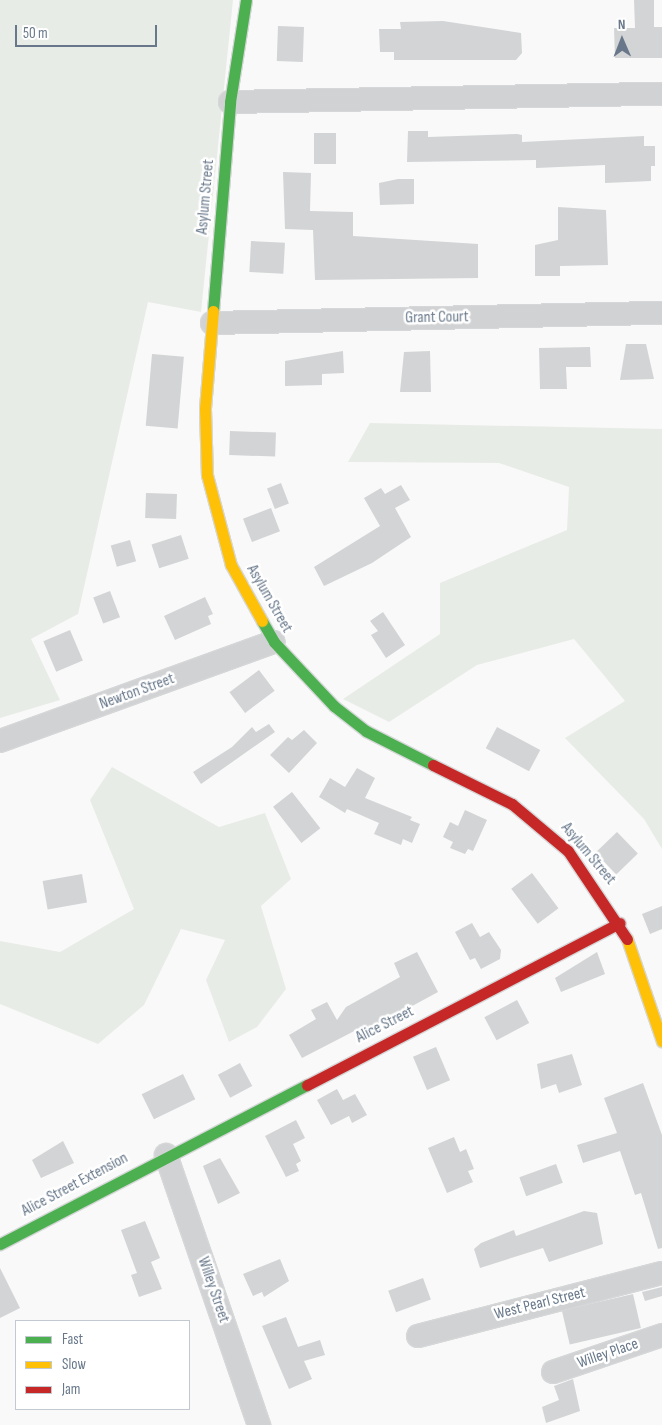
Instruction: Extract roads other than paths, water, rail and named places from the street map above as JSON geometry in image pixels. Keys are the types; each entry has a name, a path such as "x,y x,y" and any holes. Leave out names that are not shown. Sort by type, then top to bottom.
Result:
{"street":[{"name":"Asylum Street","path":"246,0 230,102 205,409 207,475 231,565 274,642 307,680 366,731 483,787 540,826 584,870 619,923 657,1002 662,1041"},
{"path":"230,102 662,94"},
{"name":"Grant Court","path":"212,323 662,313"},
{"name":"Newton Street","path":"0,742 274,642"},
{"name":"Alice Street","path":"166,1155 619,923"},
{"name":"Alice Street Extension","path":"0,1244 166,1155"},
{"name":"Willey Street","path":"166,1155 259,1425"},
{"name":"West Pearl Street","path":"418,1336 662,1273"},
{"name":"Willey Place","path":"553,1372 662,1335"}]}
